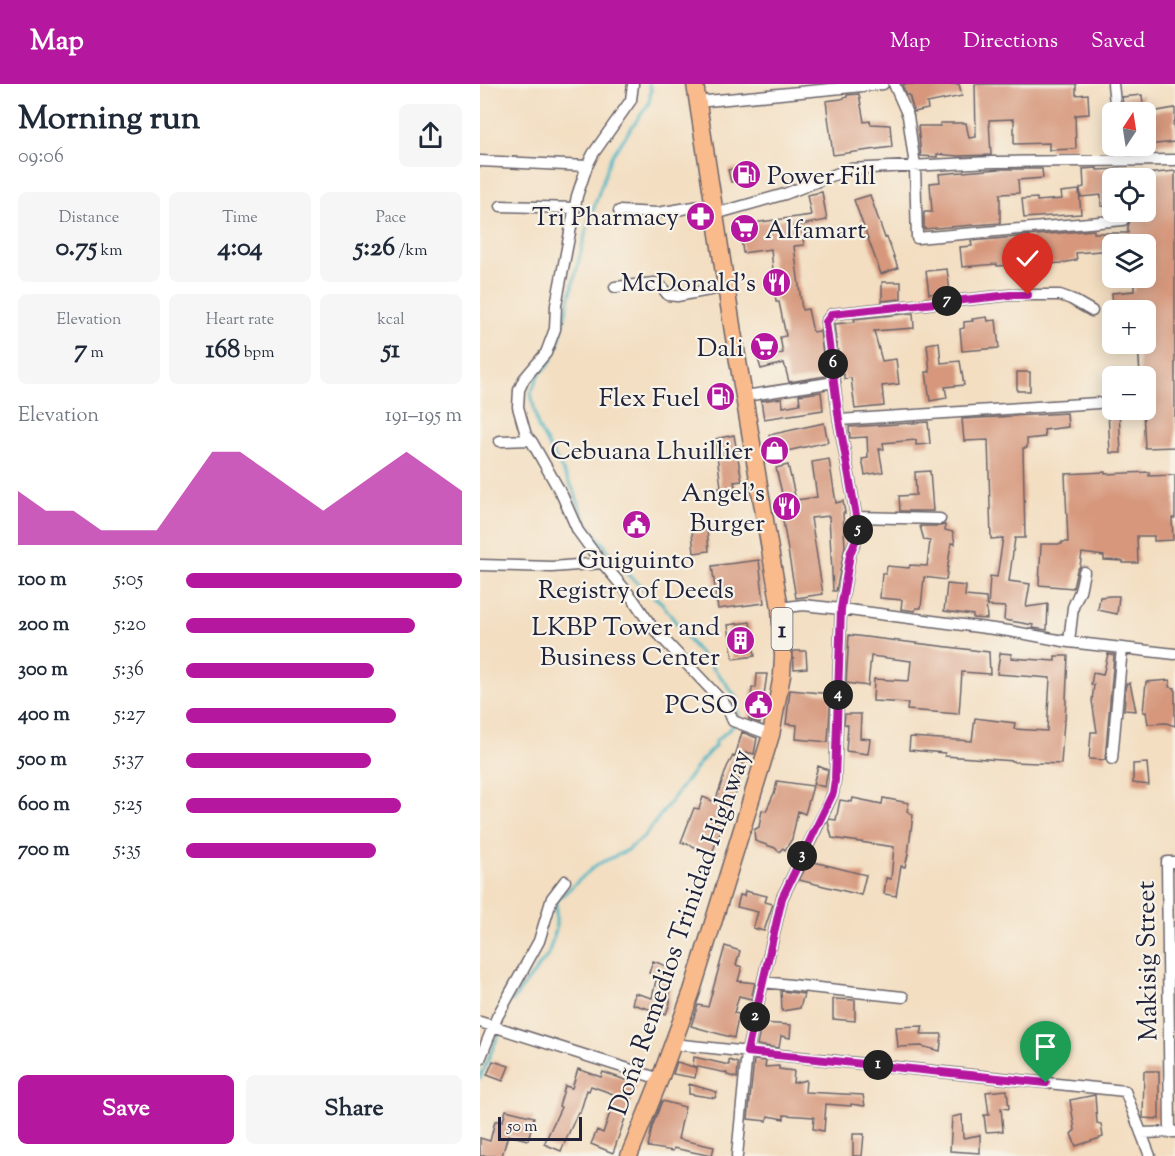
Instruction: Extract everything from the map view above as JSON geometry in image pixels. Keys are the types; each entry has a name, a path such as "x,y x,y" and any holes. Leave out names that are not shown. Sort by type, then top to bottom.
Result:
{"highway":[{"name":"Doña Remedios Trinidad Highway","path":"629,1156 673,1044 771,735 782,675 780,608 726,287 695,84"}],"street":[{"path":"633,84 632,100 593,154 587,166 575,208 556,304 555,329 546,353 524,379 519,390 518,407 525,435 562,495 578,531 633,599 651,627 708,685 727,707 733,721 771,735"},
{"path":"697,102 883,84"},
{"path":"894,84 908,116 915,166 917,238 1102,222"},
{"path":"1113,84 1115,102"},
{"path":"1121,156 1122,160"},
{"path":"618,211 657,213 714,209 784,194 849,169 992,162 1175,160"},
{"path":"480,161 587,166"},
{"path":"501,206 575,208"},
{"path":"615,287 655,283 660,285 668,295 677,296 726,287"},
{"path":"737,1156 747,1052 782,898 833,793 835,780 841,609 850,554 859,532 839,420 826,322 832,314 1010,295 1060,295 1071,298 1092,310"},
{"path":"746,396 835,382"},
{"path":"839,420 1098,403"},
{"path":"500,441 530,440"},
{"path":"856,517 940,519"},
{"path":"480,565 552,567 603,563"},
{"path":"1069,642 1074,607 1084,572"},
{"path":"780,608 803,605 841,609 1009,631 1069,642 1175,654"},
{"path":"1112,759 1122,648"},
{"name":"Makisig Street","path":"1171,862 1173,1132"},
{"path":"480,1059 513,987 539,941 552,898 565,881"},
{"path":"763,982 903,997"},
{"path":"480,1022 660,1079"},
{"path":"673,1044 1125,1091 1150,1156"},
{"path":"1141,1133 1173,1132"}],"building":[{"path":"959,84 962,96 927,103 928,109 914,112 909,95 902,85"},
{"path":"975,84 1076,84 1076,95 1088,94 1089,114 1075,115 1076,149 1049,150 1049,143 1014,144 1014,119 989,120 991,155 921,156 918,126 966,123 969,138 976,137"},
{"path":"859,94 864,122 890,125 892,147 833,155 826,101"},
{"path":"1142,95 1143,102 1123,102 1122,97"},
{"path":"1175,108 1175,121 1173,122 1175,142 1156,144 1156,111"},
{"path":"752,165 755,177 731,182 728,170"},
{"path":"1000,169 1042,169 1043,178 1018,180 1019,193 1000,194 1000,223 924,229 924,212 932,212 930,183 940,182 939,174"},
{"path":"1083,169 1102,170 1102,206 1101,195 1081,197 1080,188 1084,187"},
{"path":"1175,171 1175,447 1145,448 1144,420 1156,420 1156,366 1139,366 1139,354 1156,354 1156,300 1112,300 1112,293 1134,291 1134,288 1156,288 1156,234 1102,234 1102,251 1076,253 1077,260 1048,264 1048,260 1010,263 1011,265 962,267 960,247 972,246 971,241 1094,230 1094,233 1128,233 1129,222 1156,222 1156,173"},
{"path":"1079,190 1081,214 1024,218 1022,199 1037,198 1037,201 1062,199 1061,192"},
{"path":"822,192 827,220 801,225 804,245 794,246 802,310 808,309 813,332 820,331 826,376 789,382 784,363 761,369 758,359 783,353 780,337 786,336 779,302 776,302 771,249 743,253 739,225 811,215 807,195"},
{"path":"870,195 898,268 881,274 854,200"},
{"path":"947,269 950,292 929,294 926,271"},
{"path":"882,282 901,282 901,299 882,301"},
{"path":"913,313 914,328 874,331 882,361 896,359 899,384 882,386 884,406 855,409 851,378 844,379 844,374 841,375 834,324 855,322 854,319"},
{"path":"987,317 988,321 996,320 999,348 962,351 960,329 964,328 964,322"},
{"path":"939,342 941,363 960,361 964,385 945,387 947,398 930,401 926,372 930,372 927,344"},
{"path":"1017,372 1030,372 1030,391 1017,391"},
{"path":"821,392 823,410 764,419 761,401 782,398 783,407 800,404 799,395"},
{"path":"1067,413 1068,427 1044,430 1045,437 1027,439 1027,448 1023,448 1025,538 1015,538 1009,581 1030,584 1026,607 1048,604 1047,630 1004,620 1005,607 988,606 990,576 997,577 1003,538 991,539 988,440 964,441 962,419"},
{"path":"1108,420 1119,420 1121,453 1110,453"},
{"path":"928,422 930,444 916,445 916,440 883,443 884,449 879,449 883,472 865,475 862,459 868,458 867,437 850,438 849,427"},
{"path":"824,423 828,442 773,454 769,435"},
{"path":"734,435 742,481 734,482 738,499 722,503 715,439"},
{"path":"829,459 836,503 843,501 845,513 843,513 845,547 836,591 833,591 829,516 811,518 823,594 796,598 780,503 784,502 776,468 788,465 796,500 817,497 812,462"},
{"path":"930,471 933,511 900,511 899,496 916,495 915,472"},
{"path":"1105,472 1105,474 1149,472 1149,476 1175,475 1173,540 1154,541 1154,536 1137,536 1138,563 1104,560 1104,556 1082,553 1073,588 1039,585 1041,544 1068,542 1065,474"},
{"path":"945,525 945,530 953,532 955,544 951,543 946,580 924,577 921,608 916,608 915,611 901,609 902,600 880,598 882,573 886,574 887,566 909,568 910,565 927,566 930,541 924,540 920,526"},
{"path":"707,530 709,551 694,553 692,532"},
{"path":"759,560 764,603 718,609 712,566"},
{"path":"947,584 966,586 965,596 986,598 987,619 944,611"},
{"path":"1119,596 1117,614 1098,610 1100,597"},
{"name":"LKBP Tower and Business Center","path":"750,622 755,656 733,659 728,625"},
{"path":"849,635 989,652 990,674 962,672 959,714 907,710 908,703 873,701 874,679 909,681 911,661 871,656 868,686 846,683"},
{"path":"793,651 806,651 807,668 794,669"},
{"path":"1000,653 1012,654 1011,658 1055,661 1055,656 1068,656 1061,764 945,756 945,753 909,750 910,737 972,741 975,718 1015,723 1014,729 1047,731 1050,678 997,674"},
{"path":"1108,654 1114,655 1105,760 1089,759 1091,732 1097,732 1092,701 1093,673 1103,675"},
{"path":"757,674 767,674 760,723 749,719 752,688 756,688"},
{"path":"1170,680 1169,687 1175,688 1175,726 1166,723 1148,724 1146,712 1143,712 1146,682"},
{"path":"1130,683 1136,711 1124,710 1126,684"},
{"path":"790,690 831,694 828,742 796,739 797,725 786,724"},
{"path":"845,714 861,714 860,738 870,739 868,754 846,751 848,725 844,724"},
{"path":"742,732 757,738 754,754 746,752 738,782 740,782 712,853 681,842 694,808 699,809 703,797 715,802 727,767 733,756 735,757"},
{"path":"1147,763 1149,785 1133,783 1133,764"},
{"path":"818,766 828,770 825,787 813,784"},
{"path":"777,781 813,786 805,814 798,811 792,839 785,850 783,848 779,852 775,848 755,841 754,830 759,827 762,810 766,811"},
{"path":"853,798 882,804 883,798 909,803 907,811 913,815 908,854 905,867 901,866 896,896 884,894 886,878 891,879 894,847 832,838 829,819 836,820 840,800 852,802"},
{"path":"810,861 866,875 861,895 799,880"},
{"path":"745,891 767,896 765,902 773,904 764,931 753,928 758,912 737,907 740,895 744,896"},
{"path":"725,946 740,951 736,965 742,967 738,981 755,983 751,999 739,996 734,1013 739,1014 734,1038 691,1026 698,1005 708,1007"},
{"path":"653,961 677,970 670,989 670,1003 666,1014 632,1004 635,993 652,998 657,976 649,973"},
{"path":"781,991 804,994 800,1008 782,1011"},
{"path":"833,999 855,1000 855,1021 833,1019"},
{"path":"762,1023 791,1025 790,1038 781,1036 779,1048 757,1045"},
{"path":"923,1026 921,1034 942,1034 940,1051 921,1046 898,1047 896,1027"},
{"path":"694,1057 729,1065 729,1060 738,1063 737,1078 727,1073 693,1066"},
{"path":"754,1060 766,1061 765,1067 779,1066 779,1069 794,1071 793,1083 806,1080 805,1092 863,1095 865,1106 826,1104 824,1131 813,1129 814,1117 784,1115 784,1119 768,1116 767,1121 748,1119"},
{"path":"493,1061 509,1066 503,1081 487,1075"},
{"path":"677,1062 697,1068 695,1078 673,1074"},
{"path":"578,1069 601,1077 603,1072 637,1084 613,1153 591,1144 597,1130 603,1133 616,1095 591,1086 589,1091 587,1090 580,1113 578,1112 561,1151 544,1144 561,1107 559,1106 565,1086 572,1088"},
{"path":"1144,1071 1159,1071 1159,1119 1143,1118"},
{"path":"689,1084 717,1092 715,1098 689,1094"},
{"path":"1007,1090 1009,1109 1001,1108 1003,1131 986,1132 984,1115 989,1115 986,1092"},
{"path":"1095,1095 1097,1123 1101,1124 1103,1137 1076,1146 1071,1134 1075,1130 1070,1100"},
{"path":"662,1101 685,1107 678,1139 714,1147 712,1156 674,1148 673,1151 648,1147 652,1127"},
{"path":"506,1110 534,1117 528,1140 508,1135 502,1156 480,1156 480,1138 490,1141 495,1121 503,1121"},
{"path":"962,1115 963,1138 980,1135 980,1153 950,1151 952,1117"},
{"path":"853,1134 864,1134 862,1156 853,1156"}],"waterway":[{"path":"649,84 651,90 649,103 611,157 586,231 558,345 549,364 538,376 531,393 538,427 574,491 586,523 628,575 662,603 689,641 725,682 737,699 738,720"},
{"path":"512,1001 548,955 556,929 556,901 596,865 626,851 644,837 701,761 715,746 715,742 734,725"},
{"path":"480,1078 499,1034"}],"place":[{"name":"Power Fill","path":"746,175"},
{"name":"Tri Pharmacy","path":"700,216"},
{"name":"Alfamart","path":"744,229"},
{"name":"McDonald's","path":"777,282"},
{"name":"Dali","path":"765,347"},
{"name":"Flex Fuel","path":"721,397"},
{"name":"Cebuana Lhuillier","path":"774,450"},
{"name":"Angel's Burger","path":"786,507"},
{"name":"Guiguinto Registry of Deeds","path":"636,525"},
{"name":"LKBP Tower and Business Center","path":"741,641"},
{"name":"PCSO","path":"759,704"}],"route":[{"path":"1028,295 832,314 826,322 839,420 859,532 850,554 841,609 835,780 833,793 782,898 747,1052 1046,1083"}]}
